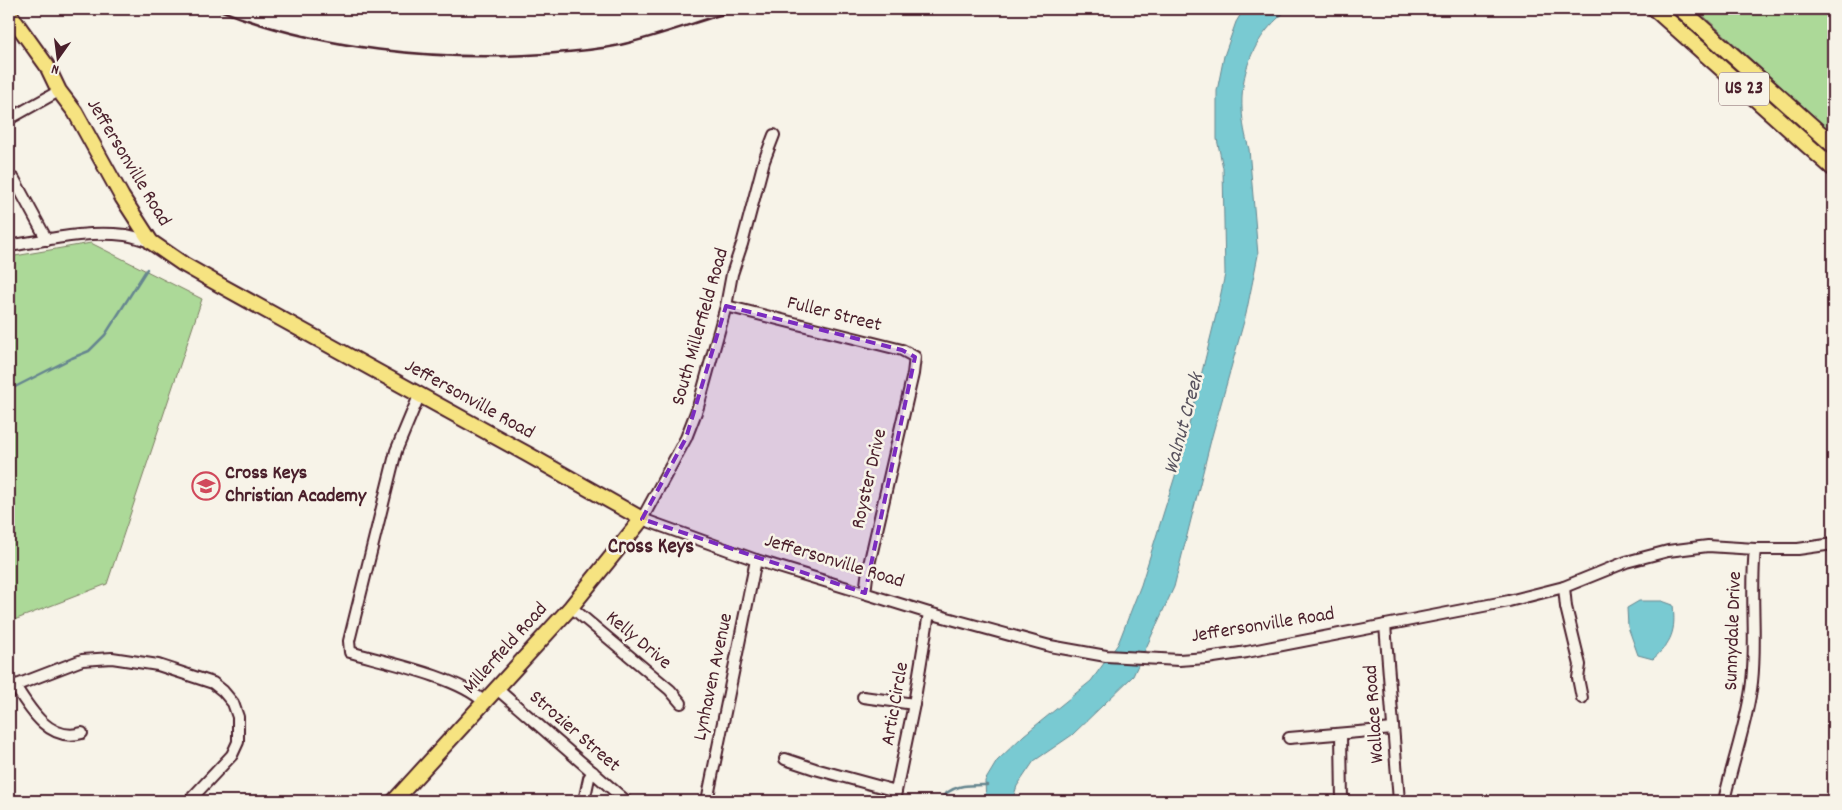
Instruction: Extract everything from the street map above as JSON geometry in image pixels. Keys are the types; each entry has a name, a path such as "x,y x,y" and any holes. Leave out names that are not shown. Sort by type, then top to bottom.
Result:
{"highway":[{"name":"US 23","path":"1655,9 1833,168"},
{"name":"US 23","path":"1681,9 1833,145"}],"main road":[{"name":"Jeffersonville Road","path":"9,13 47,66 59,91 75,112 122,197 151,242 190,268 642,519"},
{"name":"Millerfield Road","path":"394,801 570,607 642,519"}],"street":[{"path":"9,119 59,91"},
{"name":"South Millerfield Road","path":"642,519 686,438 698,407 726,306 732,274 764,161 774,135"},
{"path":"14,180 47,240"},
{"path":"9,246 104,233 127,235 151,242"},
{"name":"Fuller Street","path":"726,306 908,352 915,357 913,374"},
{"name":"Royster Drive","path":"865,593 868,569 913,374"},
{"path":"419,396 396,451 383,499 349,645 350,652 426,673 464,689 484,702"},
{"name":"Jeffersonville Road","path":"642,519 756,560 1030,642 1106,656 1173,660 1207,658 1247,652 1509,601 1564,587 1626,562 1668,551 1708,546 1798,549 1833,544"},
{"name":"Sunnydale Drive","path":"1724,801 1752,684 1754,661 1753,571 1755,549"},
{"name":"Lynhaven Avenue","path":"707,801 756,560"},
{"path":"1564,587 1566,607 1580,665 1578,678 1582,698"},
{"name":"Kelly Drive","path":"570,607 670,690 681,703"},
{"name":"Artic Circle","path":"895,796 914,704 929,613"},
{"name":"Wallace Road","path":"1385,625 1399,801"},
{"path":"82,733 74,735 63,734 53,730 43,723 12,686 82,660 112,658 158,665 213,683 224,691 233,703 238,717 238,742 232,755 189,801"},
{"name":"Strozier Street","path":"497,689 626,801"},
{"path":"863,697 914,704"},
{"path":"1289,738 1393,729"},
{"path":"1341,734 1342,801"},
{"path":"786,759 895,796"},
{"path":"584,801 589,778 593,772"}],"highlighted area":[{"path":"726,306 902,350 915,357 865,593 642,519 686,438"}],"green space":[{"path":"1696,9 1833,9 1833,134"},
{"path":"91,243 202,299 107,584 9,622 9,257"}],"water":[{"path":"1244,9 1289,9 1273,23 1261,38 1252,54 1242,90 1242,110 1249,149 1258,255 1246,314 1212,436 1174,587 1133,676 1072,735 1034,761 1017,786 1012,801 986,801 985,781 997,761 1024,735 1091,681 1118,644 1141,585 1181,457 1225,274 1223,168 1217,139 1217,91 1224,56 1236,22"},
{"path":"1639,601 1662,601 1673,605 1674,622 1671,635 1665,647 1653,659 1638,655 1628,627 1627,608"}],"waterway":[{"path":"9,390 89,351 105,335 147,269"},
{"path":"939,801 954,788 987,785"}],"railway":[{"path":"217,9 255,23 336,43 378,50 463,56 545,54 620,45 740,9"}],"place":[{"name":"Cross Keys Christian Academy","path":"206,486"}],"district":[{"name":"Cross Keys","path":"651,548"}],"water label":[{"name":"Walnut Creek","path":"1185,424"}]}
